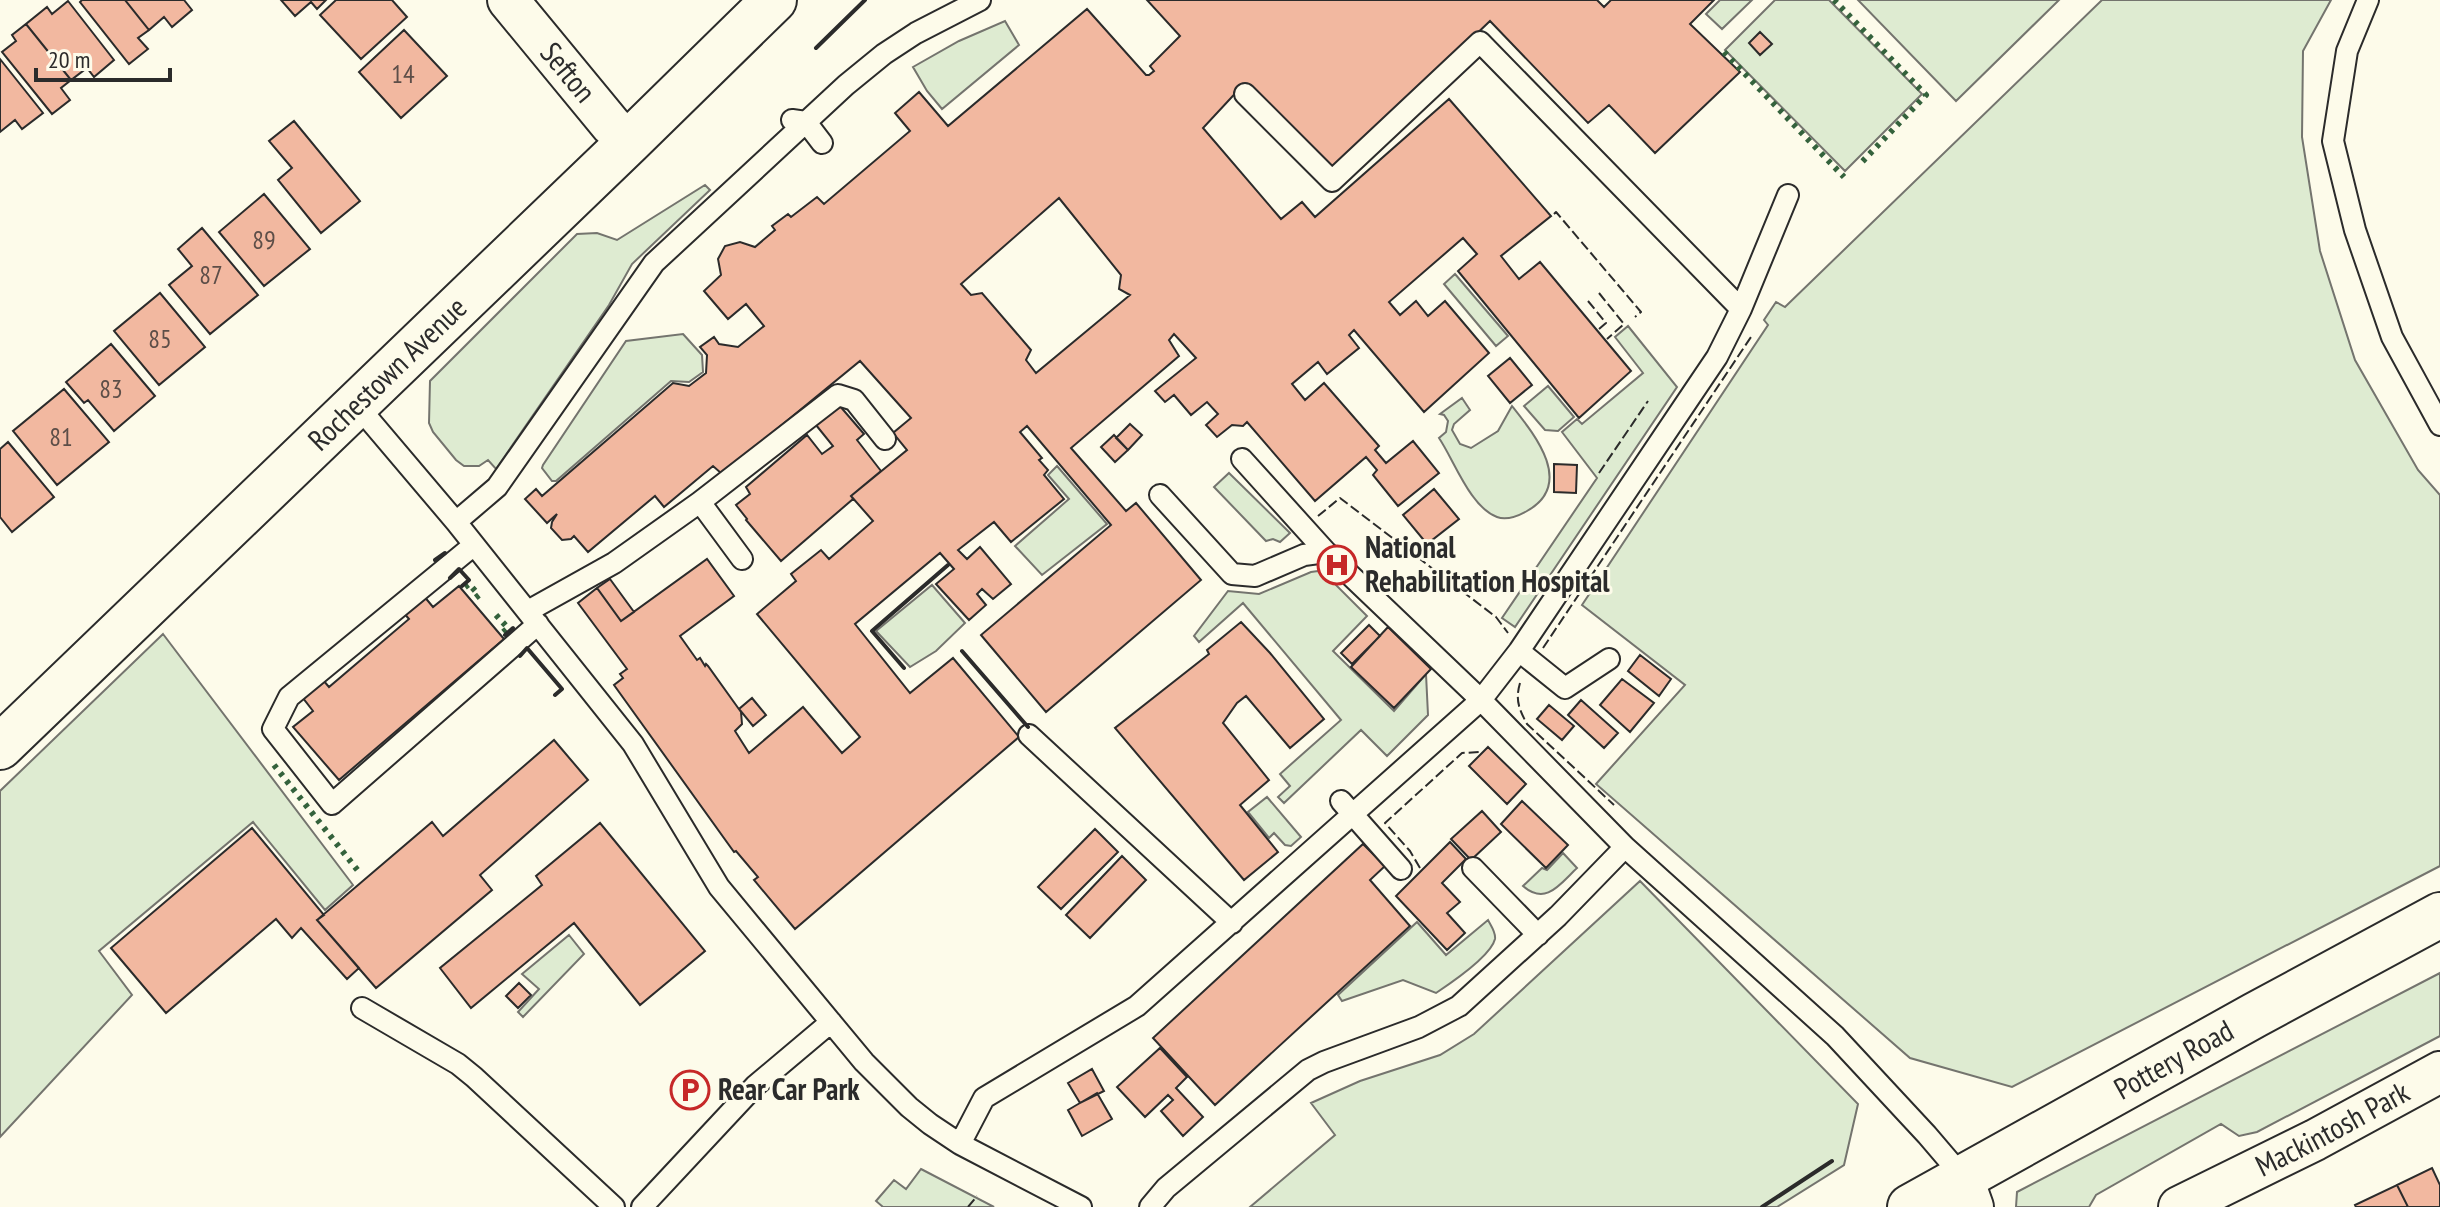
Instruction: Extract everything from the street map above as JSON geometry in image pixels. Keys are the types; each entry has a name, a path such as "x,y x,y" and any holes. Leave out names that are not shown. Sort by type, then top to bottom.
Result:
{"main road":[{"name":"Rochestown Avenue","path":"0,747 774,0"},
{"name":"Pottery Road","path":"1910,1207 1968,1192 2440,915"}],"street":[{"name":"Sefton","path":"508,0 611,125 629,142"},
{"name":"Mackintosh Park","path":"2179,1207 2315,1140 2440,1072"}],"lane":[{"path":"456,522 497,487 654,263 798,121 884,54 916,33 980,0"},
{"path":"2368,0 2347,51 2333,141 2355,230 2392,337 2440,425"},
{"path":"1245,94 1332,181 1480,42 1741,309"},
{"path":"798,121 822,143"},
{"path":"960,1144 984,1098 1137,1006 1232,923 1347,807 1481,700 1519,651 1717,357 1741,309 1788,195"},
{"path":"474,545 360,630 289,697 273,729 332,804 533,618 700,502 838,395 854,400 885,439"},
{"path":"356,404 456,522 633,744 719,887 869,1067 909,1107 960,1144 1081,1207"},
{"path":"1242,459 1326,552 1481,700 1625,847 1835,1036 1927,1135 1968,1192"},
{"path":"1160,495 1232,574 1255,576 1304,555 1326,552"},
{"path":"700,502 742,559"},
{"path":"1519,651 1565,688 1609,659"},
{"path":"1029,735 1232,923"},
{"path":"1347,807 1401,869"},
{"path":"1150,1207 1166,1188 1255,1127 1308,1070 1419,1027 1459,1006 1538,935 1625,847"},
{"path":"1473,868 1538,935"},
{"path":"362,1008 458,1064 614,1207"},
{"path":"1375,1020 1383,1040"},
{"path":"642,1207 755,1086 831,1022"}],"green space":[{"path":"1720,0 1752,0 1722,29 1706,14"},
{"path":"1775,0 1829,0 1922,94 1845,171 1725,50"},
{"path":"1858,0 2059,0 1956,101"},
{"path":"2102,0 2331,0 2303,51 2302,137 2320,251 2355,360 2418,470 2440,495 2440,866 2012,1087 1910,1058 1596,784 1685,685 1582,605 1768,325 1764,320 1776,302 1785,307"},
{"path":"1005,21 1019,45 942,109 913,67 959,41"},
{"path":"705,185 710,190 632,264 609,305 496,469 488,460 479,466 464,466 456,460 429,423 430,381 577,234 597,233 617,240"},
{"path":"1455,274 1508,336 1496,346 1444,284"},
{"path":"1628,326 1677,387 1515,627 1502,618 1597,478 1562,432 1577,419 1582,424 1643,373 1615,337"},
{"path":"683,334 702,355 703,372 689,382 671,381 556,481 552,481 543,465 626,341"},
{"path":"1548,386 1574,417 1558,431 1545,430 1524,406"},
{"path":"1462,398 1470,410 1454,424 1452,430 1460,444 1471,448 1498,431 1512,406 1540,445 1549,474 1548,487 1541,500 1527,511 1509,518 1497,517 1479,504 1464,482 1439,438 1446,432 1448,421 1440,414"},
{"path":"1057,466 1107,524 1042,575 1015,546 1069,499 1048,475"},
{"path":"1229,473 1290,533 1280,542 1273,539 1266,541 1214,487"},
{"path":"1318,571 1324,573 1367,616 1333,651 1394,711 1426,674 1428,715 1387,756 1361,730 1284,803 1278,797 1290,786 1280,774 1341,720 1243,603 1199,642 1194,636 1228,591 1259,594"},
{"path":"932,585 965,623 936,651 910,667 876,631"},
{"path":"163,634 353,885 325,910 253,822 99,951 132,995 0,1137 0,791"},
{"path":"1267,797 1301,837 1291,846 1285,845 1274,833 1269,838 1248,812"},
{"path":"1563,853 1577,868 1559,886 1539,894 1523,886 1542,868 1547,870"},
{"path":"1640,881 1858,1104 1844,1165 1777,1207 1250,1207 1335,1135 1311,1103 1360,1081 1440,1055 1474,1034"},
{"path":"1488,920 1495,934 1492,946 1470,969 1436,993 1403,980 1342,1001 1338,995 1417,922 1446,955"},
{"path":"569,935 584,954 523,1017 518,1012 539,989 522,974"},
{"path":"2440,973 2440,1036 2257,1132 2239,1136 2221,1124 2096,1195 2089,1207 2016,1207 2017,1192"},
{"path":"921,1169 994,1207 883,1207 876,1201 894,1180 906,1189"}],"building":[{"path":"125,0 149,30 138,38 148,49 129,64 80,2"},
{"path":"125,0 184,0 192,10 172,27 164,17 149,30"},
{"path":"281,0 326,0 317,9 311,2 295,16"},
{"path":"336,0 392,0 407,17 361,59 320,15"},
{"path":"1147,0 1597,0 1604,7 1611,0 1714,0 1690,24 1740,72 1655,153 1609,105 1588,123 1490,21 1331,173 1243,85 1203,128 1281,219 1302,202 1315,217 1449,99 1551,216 1501,256 1519,279 1540,262 1631,371 1579,418 1458,271 1477,254 1463,238 1389,302 1400,315 1416,301 1428,316 1445,301 1489,353 1424,412 1354,330 1349,335 1359,348 1327,374 1318,362 1292,384 1305,400 1324,383 1379,446 1375,450 1386,463 1413,441 1439,473 1398,506 1373,475 1377,470 1366,457 1315,501 1247,422 1243,426 1232,425 1217,437 1206,425 1218,414 1207,402 1191,415 1174,395 1165,402 1155,391 1196,358 1174,334 1169,340 1179,356 1071,448 1126,511 1136,503 1201,580 1046,712 981,635 1111,525 1027,426 1020,432 1042,458 1039,460 1048,470 1044,475 1064,499 1011,542 994,522 958,550 967,559 980,547 1011,584 993,599 982,589 977,594 986,605 969,620 936,584 954,569 940,553 855,624 910,693 953,658 1019,737 795,929 754,880 758,877 734,852 614,685 623,678 620,674 627,669 578,603 597,588 621,621 707,559 734,596 680,636 697,660 700,658 708,666 741,712 742,724 735,731 749,753 803,707 842,753 860,737 757,614 796,581 791,574 821,550 829,559 873,521 851,496 907,450 893,433 911,418 860,361 722,474 713,466 664,507 655,496 588,552 574,536 562,540 551,528 557,514 547,523 525,499 536,489 542,496 673,383 689,386 706,373 707,355 700,347 714,337 719,344 738,347 764,326 746,304 728,319 704,291 721,275 718,259 725,246 740,242 755,247 775,230 772,226 788,214 791,217 817,197 824,204 910,131 895,113 919,92 948,126 1087,9 1146,75 1154,71 1150,66 1180,36","holes":["1059,198 1121,275 1119,289 1130,295 1036,373 1026,360 1031,350 982,293 971,295 961,284"]},
{"path":"68,1 114,60 94,77 87,68 71,80 26,24 47,7 52,14"},
{"path":"26,24 71,80 61,88 70,100 52,114 2,52 16,41 12,35"},
{"path":"404,30 447,76 401,118 359,72"},
{"path":"1760,32 1772,44 1760,55 1749,43"},
{"path":"0,59 43,113 22,129 15,120 0,132"},
{"path":"294,121 360,201 321,233 278,180 292,168 269,141"},
{"path":"264,194 310,249 264,286 219,232"},
{"path":"202,228 258,295 210,334 169,285 192,266 178,249"},
{"path":"160,293 205,347 159,385 114,331"},
{"path":"111,344 155,396 114,431 88,400 84,403 66,382"},
{"path":"1510,358 1532,385 1510,403 1488,376"},
{"path":"64,389 109,442 57,485 13,431"},
{"path":"839,405 864,434 857,440 881,471 781,561 736,505 750,494 746,487 807,435 822,454 833,446 816,425"},
{"path":"1130,424 1142,435 1128,450 1116,438"},
{"path":"1114,435 1128,450 1115,462 1101,447"},
{"path":"8,442 54,497 12,532 0,517 0,449"},
{"path":"1554,464 1577,465 1576,493 1554,492"},
{"path":"1434,489 1459,519 1427,544 1403,515"},
{"path":"610,579 634,612 621,621 597,588"},
{"path":"459,586 504,639 339,780 293,727 313,711 303,698 323,680 329,687 409,619 403,612 423,595 433,607"},
{"path":"1241,622 1324,719 1290,748 1246,696 1223,723 1269,780 1240,805 1278,852 1244,880 1115,728 1209,654 1207,650"},
{"path":"1369,625 1380,636 1352,664 1341,653"},
{"path":"1388,627 1431,669 1394,708 1351,667"},
{"path":"1640,655 1671,679 1659,696 1628,671"},
{"path":"1622,679 1654,703 1630,732 1600,705"},
{"path":"752,698 766,715 753,726 739,709"},
{"path":"1581,700 1618,733 1604,748 1568,715"},
{"path":"1549,705 1574,726 1562,740 1537,719"},
{"path":"554,740 588,780 480,875 492,890 376,988 317,920 432,822 443,836"},
{"path":"1488,747 1526,784 1507,804 1469,766"},
{"path":"1522,801 1568,845 1546,868 1501,824"},
{"path":"1482,811 1501,832 1471,860 1451,839"},
{"path":"600,823 705,951 640,1005 574,923 471,1008 440,968 542,885 536,876"},
{"path":"252,828 324,915 317,920 359,968 347,979 301,928 292,938 276,919 166,1013 111,948"},
{"path":"1095,829 1118,852 1061,909 1038,887"},
{"path":"1450,842 1466,859 1442,883 1460,902 1447,913 1465,933 1447,950 1396,896"},
{"path":"1363,844 1385,866 1370,880 1410,926 1215,1105 1153,1038"},
{"path":"1122,856 1146,880 1090,938 1066,915"},
{"path":"519,983 531,995 518,1008 506,996"},
{"path":"1160,1048 1187,1077 1176,1088 1203,1117 1183,1136 1161,1111 1173,1100 1168,1095 1145,1117 1117,1087"},
{"path":"1092,1069 1104,1091 1080,1103 1068,1083"},
{"path":"1097,1093 1112,1119 1082,1136 1068,1110"},
{"path":"2432,1168 2440,1185 2440,1207 2408,1207 2397,1185"},
{"path":"2397,1185 2408,1207 2356,1207 2355,1205"}],"hedge":[{"path":"1834,0 1926,95 1860,164"},
{"path":"1724,52 1844,177"},
{"path":"465,587 469,584 479,595 474,599"},
{"path":"496,615 508,628 502,633"},
{"path":"274,765 359,872"}],"fence":[{"path":"1554,214 1556,212 1641,312 1635,317"},
{"path":"1599,293 1624,324 1607,339"},
{"path":"1588,301 1606,323 1599,329"},
{"path":"1543,648 1753,334"},
{"path":"1599,473 1648,401"},
{"path":"1318,516 1340,498 1496,617 1508,633"},
{"path":"1520,683 1519,704 1527,724 1614,805"},
{"path":"1420,868 1410,851 1385,823 1462,753 1480,752"},
{"path":"968,1207 977,1196"}],"wall":[{"path":"816,48 865,0"},
{"path":"435,560 445,553"},
{"path":"904,668 872,631 948,565"},
{"path":"450,578 459,569 469,580 462,586"},
{"path":"505,635 513,628"},
{"path":"520,656 527,648 562,689 555,695"},
{"path":"962,651 1028,727"},
{"path":"1762,1207 1832,1161"}],"place":[{"name":"National Rehabilitation Hospital","path":"1337,565"},
{"name":"Rear Car Park","path":"690,1090"}]}
